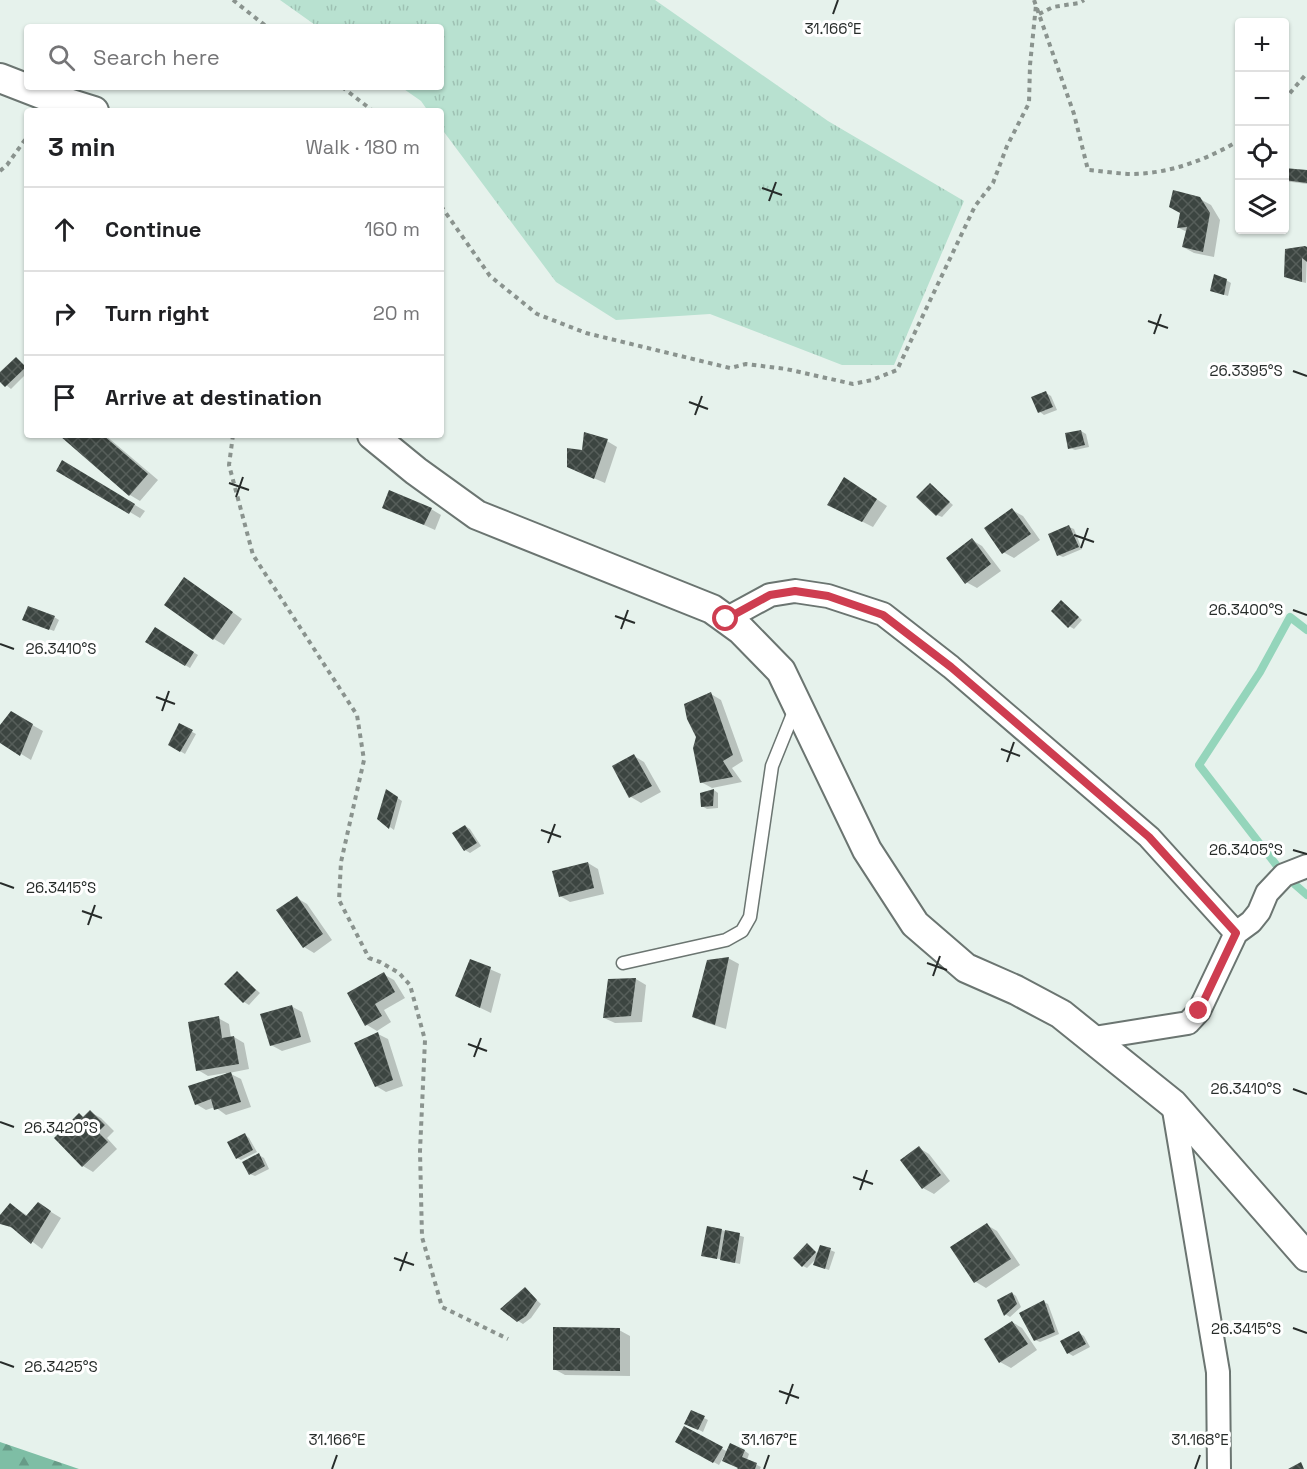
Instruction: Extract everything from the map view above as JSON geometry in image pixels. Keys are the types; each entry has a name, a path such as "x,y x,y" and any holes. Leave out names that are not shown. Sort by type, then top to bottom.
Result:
{"street":[{"path":"0,78 24,87"},
{"path":"31,90 84,108"},
{"path":"376,438 416,471 477,515 712,609 741,630 781,671 867,850 915,924 966,968 1016,990 1061,1014 1094,1038 1173,1104 1307,1257"},
{"path":"726,619 770,595 795,591 828,596 883,615 951,667 1149,837 1236,933"},
{"path":"1094,1038 1188,1023 1199,1011 1236,933 1259,912 1267,893 1284,875 1307,866"},
{"path":"1173,1104 1218,1372 1219,1469"}],"lane":[{"path":"623,963 726,940 742,931 750,917 772,765 797,705"}],"path":[{"path":"233,0 263,24"},
{"path":"1039,14 1053,7 1079,3 1084,0"},
{"path":"1035,2 1074,114 1088,170 1134,174 1168,170 1215,154 1235,142"},
{"path":"444,210 490,276 537,314 586,333 730,368 746,364 786,369 853,384 872,380 897,370 975,206 993,183 1007,146 1029,103 1035,2"},
{"path":"1289,94 1307,73"},
{"path":"346,90 369,108"},
{"path":"0,171 24,141"},
{"path":"233,438 229,465 253,555 357,715 364,760 341,862 339,900 369,958 399,974 410,985 425,1040 420,1151 422,1237 442,1307 508,1339"}],"green space":[{"path":"280,0 655,0 828,121 964,201 894,365 842,365 710,314 616,320 556,282 444,132 444,108 426,108 421,101 405,90 444,90 444,24 314,24"},
{"path":"0,1442 79,1469 0,1469"}],"building":[{"path":"1289,168 1307,170 1307,183 1289,181"},
{"path":"1173,190 1200,197 1210,213 1203,252 1182,247 1187,227 1177,228 1180,213 1169,207"},
{"path":"1307,247 1307,262 1302,258 1302,282 1284,277 1285,249"},
{"path":"1214,274 1227,279 1224,295 1210,291"},
{"path":"16,357 24,365 24,369 5,387 0,382 0,372"},
{"path":"1046,391 1053,407 1038,413 1031,397"},
{"path":"1081,430 1085,445 1068,449 1065,433"},
{"path":"584,432 608,439 594,479 567,467 567,448 582,450"},
{"path":"62,438 106,438 148,474 129,496"},
{"path":"62,460 135,504 129,514 56,471"},
{"path":"844,477 877,499 862,522 827,505"},
{"path":"930,483 950,502 936,516 916,497"},
{"path":"389,490 432,508 424,525 382,508"},
{"path":"1012,508 1031,534 1002,554 984,528"},
{"path":"1069,525 1079,547 1057,556 1048,534"},
{"path":"972,538 991,564 965,584 946,558"},
{"path":"184,577 233,612 213,640 164,605"},
{"path":"1061,600 1079,617 1068,628 1051,611"},
{"path":"28,606 55,616 49,630 22,620"},
{"path":"155,627 194,652 185,666 145,642"},
{"path":"711,692 733,755 723,761 733,777 700,783 693,748 696,737 687,719 684,704"},
{"path":"11,711 33,724 20,756 0,743 0,725"},
{"path":"179,723 193,730 180,752 168,745"},
{"path":"634,754 652,786 629,798 612,766"},
{"path":"386,789 398,797 389,829 377,819"},
{"path":"714,789 713,806 701,807 700,793"},
{"path":"465,825 477,843 464,851 452,833"},
{"path":"588,862 594,888 559,897 552,871"},
{"path":"297,896 323,934 303,948 276,910"},
{"path":"729,957 715,1025 692,1017 707,960"},
{"path":"470,959 491,967 480,1008 455,996"},
{"path":"237,971 256,990 243,1003 224,984"},
{"path":"384,972 395,992 375,1004 382,1016 365,1026 347,993"},
{"path":"636,978 631,1016 603,1018 608,979"},
{"path":"292,1005 301,1037 270,1046 260,1014"},
{"path":"219,1016 222,1038 234,1036 239,1064 196,1071 188,1022"},
{"path":"378,1032 393,1080 375,1087 354,1043"},
{"path":"231,1072 241,1102 214,1110 211,1099 195,1105 188,1086"},
{"path":"90,1110 105,1125 98,1132 108,1142 82,1167 54,1138 79,1113 83,1117"},
{"path":"245,1133 253,1150 236,1159 227,1142"},
{"path":"919,1146 941,1175 922,1189 900,1160"},
{"path":"259,1153 265,1166 249,1175 242,1162"},
{"path":"38,1202 51,1211 31,1244 11,1227 0,1224 0,1215 10,1203 26,1216"},
{"path":"987,1223 1011,1259 974,1283 950,1247"},
{"path":"707,1226 722,1229 717,1259 701,1256"},
{"path":"725,1230 740,1233 735,1263 720,1260"},
{"path":"807,1243 816,1252 802,1267 793,1258"},
{"path":"820,1245 831,1248 825,1269 813,1265"},
{"path":"525,1287 537,1300 526,1316 517,1322 500,1309"},
{"path":"1012,1292 1017,1304 1004,1316 997,1300"},
{"path":"1044,1300 1055,1332 1034,1341 1019,1313"},
{"path":"1012,1321 1028,1344 999,1363 984,1339"},
{"path":"553,1327 620,1328 620,1371 553,1370"},
{"path":"1079,1331 1086,1344 1067,1354 1060,1341"},
{"path":"691,1410 705,1416 698,1430 684,1424"},
{"path":"684,1426 723,1447 713,1463 675,1442"},
{"path":"730,1443 745,1450 742,1457 757,1463 755,1469 737,1469 722,1461"},
{"path":"1301,1462 1304,1469 1288,1469"}],"waterway":[{"path":"1307,630 1290,617 1260,672 1199,765 1284,875 1307,895"}],"route":[{"path":"726,619 770,595 795,591 828,596 883,615 951,667 1149,837 1236,933 1199,1011"}]}
